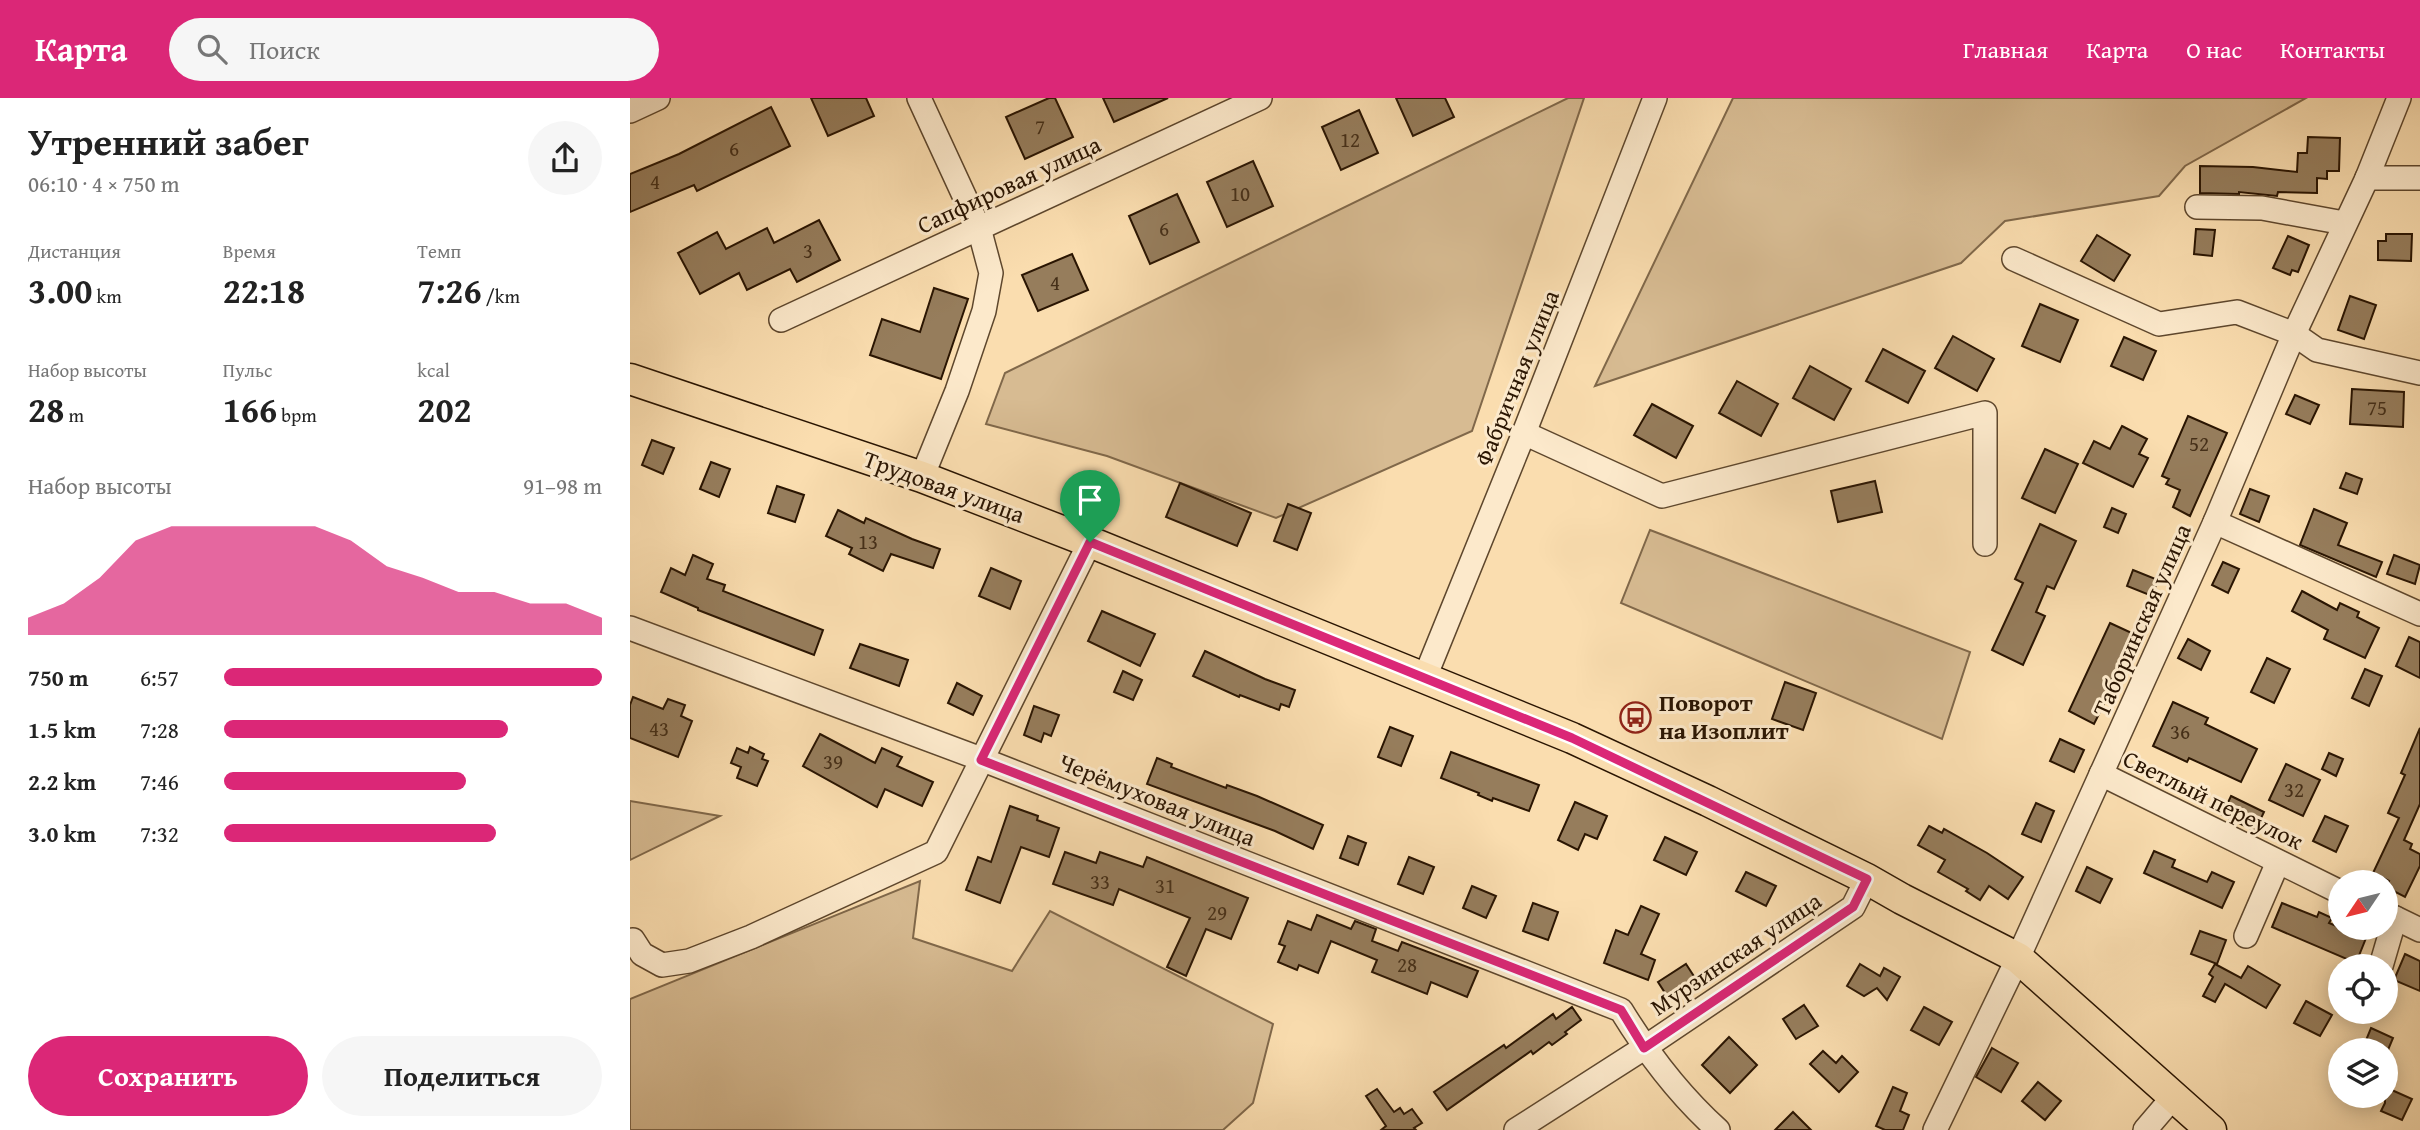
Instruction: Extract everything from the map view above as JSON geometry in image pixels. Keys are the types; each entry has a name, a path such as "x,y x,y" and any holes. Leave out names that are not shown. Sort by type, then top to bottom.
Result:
{"main road":[{"name":"Трудовая улица","path":"630,379 922,477 1090,542 1572,738 1867,879 2018,958 2211,1130"}],"street":[{"path":"630,111 657,98"},
{"path":"919,98 979,228 991,273 984,311 957,391 922,477"},
{"name":"Сапфировая улица","path":"781,320 1260,98"},
{"name":"Фабричная улица","path":"1424,677 1524,433 1655,98"},
{"name":"Таборинская улица","path":"1935,1130 2018,958 2215,522 2294,334 2343,223 2367,177 2399,98"},
{"path":"2367,177 2420,178"},
{"path":"2197,207 2262,208 2343,223"},
{"path":"2014,258 2159,324 2237,312 2294,334 2317,350 2420,373"},
{"path":"1524,433 1662,496 1985,413 1985,544"},
{"path":"2215,522 2420,614"},
{"path":"633,940 642,954 662,965 689,961 751,937 936,852 1090,542"},
{"name":"Черёмуховая улица","path":"630,628 981,760 1621,1010 1644,1048 1718,1130"},
{"name":"Светлый переулок","path":"2101,774 2328,886"},
{"path":"2246,936 2278,862"},
{"name":"Мурзинская улица","path":"1516,1130 1644,1048 1853,907 1867,879"},
{"path":"2388,954 2407,920"},
{"path":"2145,1130 2174,1096"}],"shaded area":[{"path":"1568,98 1584,98 1472,431 1276,518 1107,456 986,424 1005,373"},
{"path":"1733,98 2306,98 2185,166 2159,196 2005,221 1961,263 1595,386"},
{"path":"1650,530 1970,652 1942,739 1621,603"},
{"path":"630,801 720,816 630,860"},
{"path":"920,881 913,938 1012,971 1050,911 1273,1024 1253,1103 1223,1130 630,1130 630,999"}],"building":[{"path":"811,98 866,98 874,116 828,136"},
{"path":"1049,98 1055,98 1073,137 1025,159 1006,117"},
{"path":"1103,98 1168,98 1114,122"},
{"path":"1396,98 1445,98 1454,117 1413,136"},
{"path":"771,107 790,146 697,191 694,185 630,212 630,174 679,154"},
{"path":"1359,110 1378,153 1341,170 1322,127"},
{"path":"2308,137 2340,138 2339,171 2327,171 2327,179 2317,178 2317,193 2278,192 2277,196 2239,192 2200,193 2200,166 2253,167 2297,172 2298,153 2307,153"},
{"path":"1253,161 1273,206 1227,227 1207,182"},
{"path":"1177,194 1199,242 1150,264 1129,216"},
{"path":"819,220 840,260 797,282 790,269 747,290 739,273 700,294 678,253 717,232 726,249 767,228 774,243"},
{"path":"2196,229 2215,230 2212,256 2194,254"},
{"path":"2386,234 2412,234 2411,261 2378,260 2378,241 2386,241"},
{"path":"2097,235 2130,255 2114,281 2081,261"},
{"path":"2288,236 2309,245 2298,272 2292,270 2290,275 2273,268"},
{"path":"1072,254 1088,290 1038,311 1022,275"},
{"path":"934,288 968,299 941,379 870,355 882,319 920,332"},
{"path":"2350,296 2376,305 2364,339 2338,330"},
{"path":"2040,304 2078,320 2060,362 2022,346"},
{"path":"1953,336 1994,359 1977,391 1935,368"},
{"path":"2124,337 2156,351 2143,380 2111,366"},
{"path":"1883,349 1925,371 1908,403 1866,381"},
{"path":"1810,366 1851,389 1834,420 1793,398"},
{"path":"1737,381 1778,404 1761,436 1719,413"},
{"path":"2352,389 2404,392 2403,427 2350,424"},
{"path":"2295,395 2319,405 2310,424 2286,414"},
{"path":"1652,404 1693,426 1676,458 1634,435"},
{"path":"2188,416 2227,433 2190,516 2173,507 2180,490 2166,484 2169,479 2162,476"},
{"path":"2122,426 2147,439 2139,454 2148,458 2133,487 2083,463 2094,441 2110,449"},
{"path":"652,440 674,448 663,474 642,465"},
{"path":"2045,449 2078,464 2055,513 2022,498"},
{"path":"711,462 730,469 719,497 700,489"},
{"path":"2346,473 2362,479 2357,494 2340,488"},
{"path":"1875,481 1882,512 1838,522 1831,491"},
{"path":"1180,483 1251,513 1237,546 1166,517"},
{"path":"777,486 804,495 795,522 768,513"},
{"path":"2250,489 2269,496 2259,522 2240,514"},
{"path":"1288,504 1311,513 1297,550 1274,541"},
{"path":"2112,508 2126,514 2118,533 2104,527"},
{"path":"2314,509 2347,523 2338,545 2382,562 2376,577 2300,545"},
{"path":"838,510 864,523 866,518 940,549 933,568 891,554 883,571 849,554 852,548 826,536"},
{"path":"2040,524 2076,541 2054,589 2047,586 2036,612 2045,616 2023,665 1992,650 2023,583 2015,579"},
{"path":"693,555 713,564 707,579 725,585 723,591 823,630 814,655 698,610 661,592 671,568 685,575"},
{"path":"2394,555 2420,565 2415,584 2387,574"},
{"path":"2223,562 2239,569 2228,593 2212,585"},
{"path":"991,568 1021,581 1010,609 979,596"},
{"path":"2133,570 2158,580 2152,596 2127,586"},
{"path":"2302,591 2337,610 2340,603 2359,612 2357,617 2379,628 2365,658 2324,639 2328,630 2292,611"},
{"path":"1102,611 1155,634 1140,666 1088,641"},
{"path":"2110,623 2136,635 2127,653 2124,652 2109,686 2112,688 2094,724 2069,711"},
{"path":"2409,637 2420,642 2420,678 2396,666"},
{"path":"2188,639 2210,651 2201,670 2178,658"},
{"path":"860,644 908,660 899,686 850,668"},
{"path":"1205,651 1295,690 1289,707 1281,704 1279,710 1240,695 1239,697 1193,676"},
{"path":"2267,658 2290,669 2274,703 2251,692"},
{"path":"2365,669 2382,676 2369,706 2352,698"},
{"path":"1123,671 1142,680 1133,700 1114,692"},
{"path":"1785,682 1816,693 1803,730 1772,719"},
{"path":"957,683 982,696 973,715 948,703"},
{"path":"633,697 663,709 668,699 685,705 681,716 692,721 678,757 630,738 630,705"},
{"path":"2173,702 2208,718 2205,724 2257,749 2241,782 2189,758 2187,762 2153,746"},
{"path":"1034,706 1059,715 1051,736 1044,733 1041,742 1024,735"},
{"path":"1390,727 1413,736 1401,766 1378,757"},
{"path":"2420,728 2420,804 2404,840 2412,844 2410,849 2420,854 2420,866 2405,897 2398,893 2398,870 2374,870 2399,818 2388,813 2405,775 2401,773"},
{"path":"820,734 875,763 882,748 902,757 897,766 933,782 922,806 885,789 877,807 803,766"},
{"path":"2060,739 2084,750 2074,772 2050,761"},
{"path":"750,747 764,754 762,759 768,761 757,786 737,778 741,767 731,763 737,748 748,753"},
{"path":"1451,752 1539,785 1529,811 1493,798 1492,801 1441,778"},
{"path":"2329,753 2343,759 2336,776 2322,769"},
{"path":"1157,758 1172,764 1171,767 1226,788 1227,785 1257,796 1323,825 1313,849 1275,831 1147,784"},
{"path":"2286,764 2320,780 2303,816 2269,800"},
{"path":"2231,796 2264,812 2255,831 2222,815"},
{"path":"1575,802 1607,816 1597,839 1585,834 1578,850 1558,840"},
{"path":"2036,803 2054,811 2041,842 2022,834"},
{"path":"1010,806 1038,816 1037,820 1059,828 1049,857 1021,847 1000,903 966,890 978,857 991,862"},
{"path":"2325,816 2348,826 2336,852 2313,841"},
{"path":"1929,826 1942,833 1944,829 2023,877 2008,899 1989,886 1980,900 1966,891 1968,889 1938,872 1945,860 1918,845"},
{"path":"1348,836 1366,843 1358,865 1340,858"},
{"path":"1665,837 1697,852 1686,875 1654,860"},
{"path":"2154,851 2175,860 2172,867 2207,882 2212,872 2234,882 2222,908 2144,873"},
{"path":"1065,852 1096,863 1100,852 1143,867 1147,857 1248,898 1231,939 1206,929 1186,976 1167,967 1190,918 1119,889 1113,905 1053,884"},
{"path":"1409,857 1434,867 1423,894 1398,884"},
{"path":"2087,867 2112,879 2100,903 2076,891"},
{"path":"1746,872 1776,886 1766,906 1736,891"},
{"path":"1472,886 1496,896 1486,918 1463,908"},
{"path":"1533,903 1558,912 1548,940 1523,931"},
{"path":"2282,903 2317,917 2319,912 2328,916 2328,940 2365,940 2360,954 2335,954 2272,927"},
{"path":"1641,906 1659,914 1641,954 1655,960 1648,980 1604,963 1616,930 1628,935"},
{"path":"1317,915 1351,929 1355,921 1376,929 1372,941 1398,951 1402,942 1478,971 1467,997 1431,982 1427,994 1372,972 1377,960 1331,941 1318,973 1299,965 1297,970 1278,962 1285,946 1279,944 1288,921 1311,930"},
{"path":"2200,931 2226,940 2217,964 2191,954"},
{"path":"2405,954 2420,961 2420,991 2398,982 2398,971"},
{"path":"1686,964 1697,981 1669,999 1658,982"},
{"path":"1860,964 1880,976 1884,968 1900,977 1887,1000 1877,988 1864,996 1847,986"},
{"path":"2215,964 2241,978 2248,966 2280,985 2266,1008 2225,984 2215,1002 2203,996 2213,977 2209,974"},
{"path":"2306,1001 2328,1013 2328,1022 2320,1036 2294,1023"},
{"path":"1804,1005 1818,1026 1796,1039 1783,1019"},
{"path":"1572,1007 1581,1020 1565,1032 1567,1034 1552,1045 1549,1042 1533,1054 1531,1051 1447,1110 1434,1092 1504,1045 1506,1048 1553,1014 1556,1019"},
{"path":"1924,1007 1952,1022 1939,1045 1911,1030"},
{"path":"2371,1028 2393,1038 2367,1038"},
{"path":"1729,1037 1757,1065 1730,1093 1702,1065"},
{"path":"1992,1048 2018,1063 2001,1092 1976,1077"},
{"path":"1823,1051 1836,1063 1842,1056 1858,1072 1839,1092 1810,1064"},
{"path":"2038,1082 2061,1101 2045,1120 2022,1101"},
{"path":"1893,1087 1907,1093 1900,1111 1909,1115 1903,1130 1885,1130 1876,1126"},
{"path":"1377,1089 1394,1112 1400,1108 1404,1114 1412,1109 1422,1123 1414,1128 1416,1130 1381,1130 1386,1126 1366,1096"},
{"path":"2398,1093 2412,1099 2402,1120 2381,1111 2382,1108 2398,1108"},
{"path":"1793,1112 1811,1130 1775,1130"}],"place":[{"name":"Поворот на Изоплит","path":"1636,717"}],"route":[{"path":"1090,542 1572,738 1867,879 1853,907 1644,1048 1621,1010 981,760 1090,542"}]}
